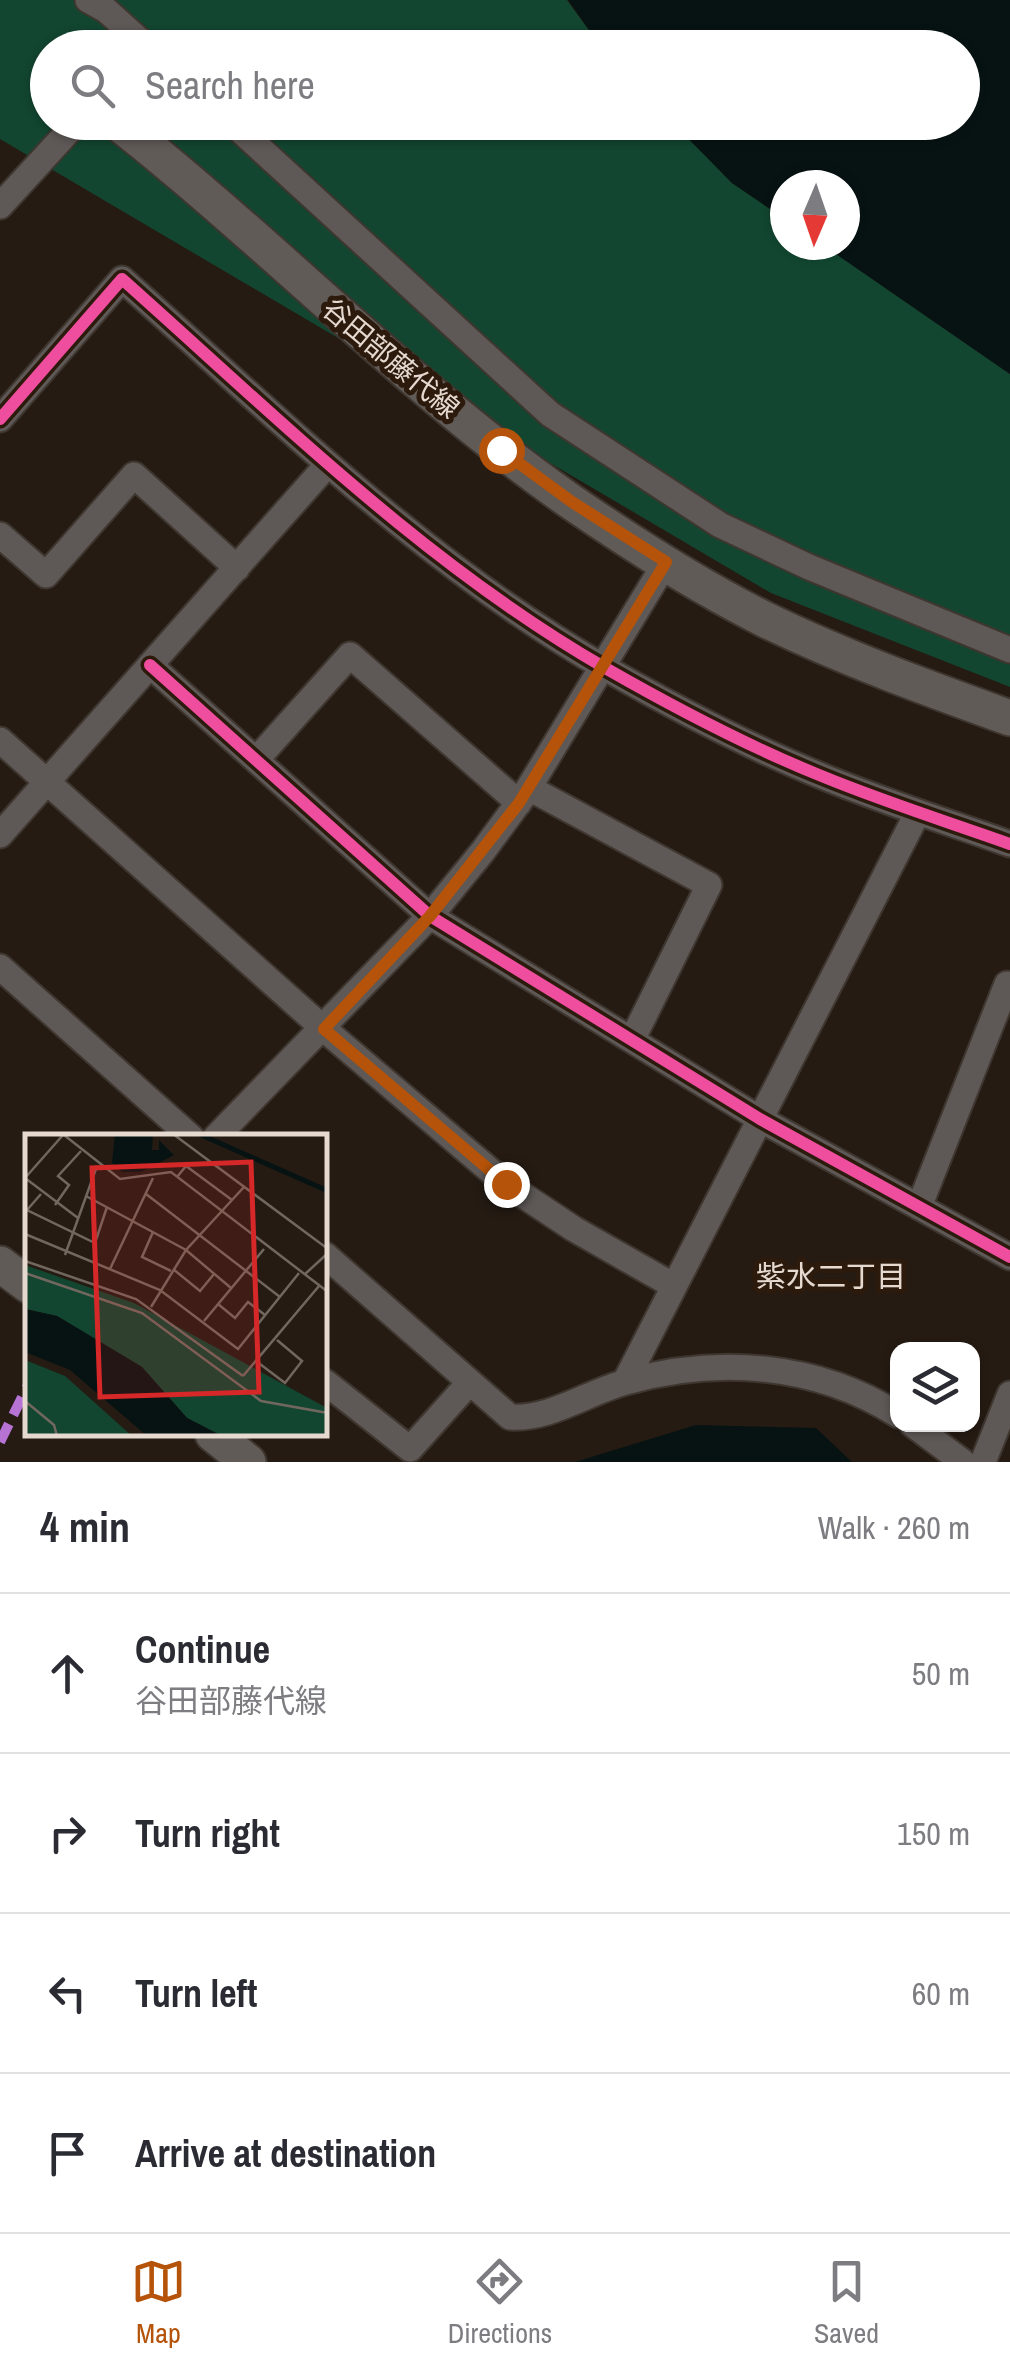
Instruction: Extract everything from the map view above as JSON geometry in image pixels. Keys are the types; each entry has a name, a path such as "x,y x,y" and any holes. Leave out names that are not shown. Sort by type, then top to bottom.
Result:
{"main road":[{"name":"谷田部藤代線","path":"140,140 349,323 501,450 572,502 666,562 785,628 871,666 1010,718"},
{"path":"0,1264 25,1284"},
{"path":"218,1437 248,1462"}],"street":[{"path":"88,0 128,30"},
{"path":"2,199 59,140"},
{"path":"251,140 550,414 720,526 1010,650"},
{"path":"0,418 9,390 122,279 328,464 430,548 604,667 722,732 822,777 1010,844"},
{"path":"0,836 328,464"},
{"path":"0,536 46,576 134,475 237,568"},
{"path":"219,1134 430,916 524,796 666,562"},
{"path":"256,760 350,655 524,796 709,885 632,1040"},
{"path":"150,665 430,916 760,1119 1010,1257"},
{"path":"0,740 324,1029 506,1184 574,1229 674,1286"},
{"path":"625,1382 918,812"},
{"path":"0,967 188,1134"},
{"path":"919,1207 1007,984 1010,986"},
{"path":"328,1257 510,1417 528,1419 625,1382 685,1369 736,1367 788,1371 835,1382 890,1411"},
{"path":"328,1384 410,1449 470,1382"},
{"path":"983,1462 1010,1394"},
{"path":"923,1432 963,1462"}],"green space":[{"path":"0,0 567,0 589,30 30,30 30,140 690,140 732,183 770,209 770,260 845,260 1010,374 1010,687 771,593 0,139"}],"shaded area":[{"path":"568,0 1010,0 1010,374 845,260 860,260 860,170 770,170 770,209 732,183 690,140 980,140 980,30 589,30"},
{"path":"696,1425 816,1428 852,1462 575,1462"}],"marked path":[{"path":"0,1442 25,1391"}],"cycle path":[{"path":"0,419 122,279 355,487 477,584 541,628 660,699 768,753 870,795 1010,844"},
{"path":"150,665 430,916 760,1119 1010,1257"}],"district":[{"name":"紫水二丁目","path":"831,1276"}],"route":[{"path":"501,450 572,502 666,562 519,803 430,916 324,1029 506,1184"}]}
